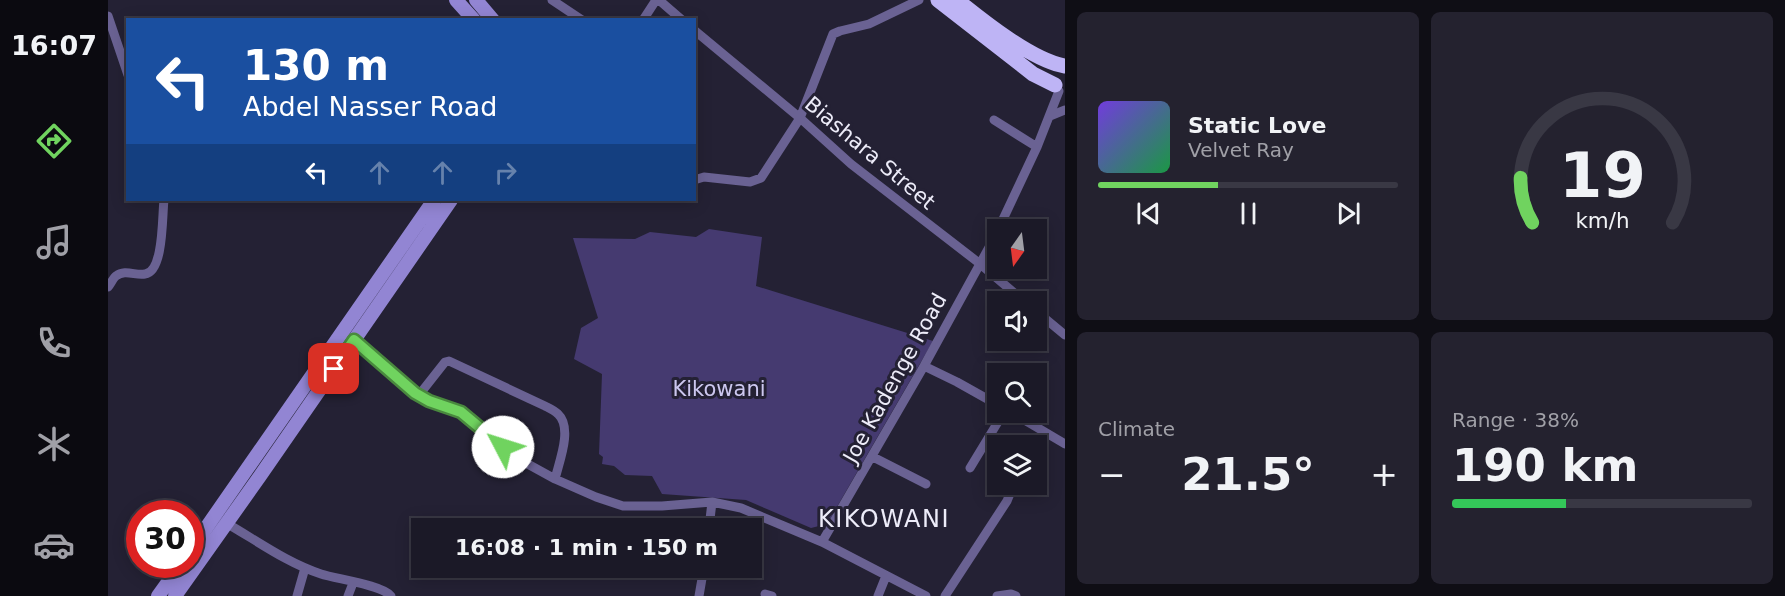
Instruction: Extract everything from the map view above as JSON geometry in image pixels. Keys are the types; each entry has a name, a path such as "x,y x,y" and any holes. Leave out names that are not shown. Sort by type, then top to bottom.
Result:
{"highway":[{"path":"938,0 1033,74 1060,91"},
{"path":"957,0 983,21 1036,56 1048,63 1065,66"},
{"path":"1060,91 1056,75 1065,66"}],"main road":[{"path":"456,0 472,18"},
{"path":"476,0 491,18"},
{"path":"175,596 226,523 372,300 433,201"},
{"path":"204,532 320,378 354,340 372,300 450,201"},
{"path":"158,596 171,578"}],"street":[{"path":"552,0 579,18"},
{"path":"644,18 657,0 680,18"},
{"path":"696,179 704,177 743,182 758,180 800,118 833,34 869,24 919,0"},
{"path":"108,16 126,69"},
{"name":"Biashara Street","path":"696,32 800,118 851,164 1012,291"},
{"name":"Joe Kadenge Road","path":"1003,219 1060,91"},
{"path":"1050,116 1065,110"},
{"path":"994,120 1037,147"},
{"path":"108,287 116,276 124,273 146,274 152,270 158,256 164,201"},
{"name":"Joe Kadenge Road","path":"822,542 873,457 987,249"},
{"path":"1047,320 1065,335"},
{"path":"354,340 402,383 419,395 461,412 515,457 596,498 623,506 712,502 741,508 822,542 926,596"},
{"path":"419,395 445,362 449,361 518,392 557,413 562,422 565,437 555,479"},
{"path":"924,366 987,399"},
{"path":"970,468 997,423"},
{"path":"1029,423 1065,444"},
{"path":"873,457 926,484"},
{"path":"945,596 1009,495"},
{"path":"710,518 712,502"},
{"path":"226,523 305,568 353,583 383,589 391,596"},
{"path":"297,596 305,568"},
{"path":"878,596 886,576"},
{"path":"699,596 702,578"},
{"path":"348,596 353,583"},
{"path":"997,596 1011,594 1016,596"}],"green space":[{"name":"Kikowani","path":"709,229 762,237 756,286 933,341 827,524 811,528 746,500 662,494 652,476 625,475 614,466 602,464 603,457 599,454 602,374 574,359 581,328 598,318 573,238 635,239 650,232 696,237"}],"district":[{"name":"KIKOWANI","path":"884,519"}],"route":[{"path":"334,369 354,340 415,393 429,401 461,412 503,447"}]}
